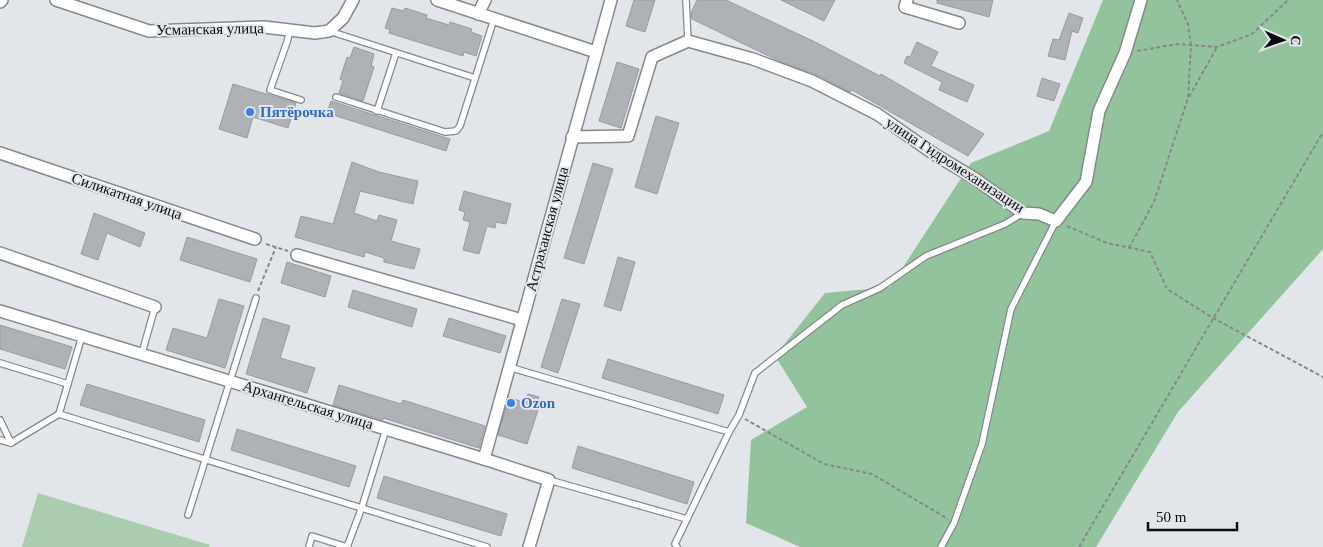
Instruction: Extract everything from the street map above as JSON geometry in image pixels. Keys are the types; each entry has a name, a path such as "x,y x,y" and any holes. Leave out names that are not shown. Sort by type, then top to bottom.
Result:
{"street":[{"name":"Усманская улица","path":"56,0 149,31 264,27 315,32 329,31"},
{"path":"329,31 343,18 353,0"},
{"path":"437,0 596,52"},
{"path":"478,14 484,0"},
{"name":"Астраханская улица","path":"484,459 611,0"},
{"path":"907,0 905,7 960,23"},
{"path":"1056,221 1086,182 1099,111 1125,53 1141,0"},
{"path":"572,137 628,136 652,57 688,41"},
{"name":"улица Гидромеханизации","path":"688,41 753,59 812,81 877,114 1023,213 1039,214 1056,221"},
{"name":"Силикатная улица","path":"0,153 255,239"},
{"path":"0,253 155,307"},
{"path":"297,255 522,320"},
{"name":"Архангельская улица","path":"0,311 549,480"},
{"path":"529,547 549,480"}],"lane":[{"path":"686,0 688,41"},
{"path":"336,97 445,132 456,131 460,126 494,19"},
{"path":"290,30 270,90 301,100"},
{"path":"329,31 475,78"},
{"path":"378,111 396,52"},
{"path":"677,547 676,544 687,519 739,415 755,373 842,305 880,288 926,256 1005,224 1023,213"},
{"path":"940,547 954,523 982,444 1011,309 1056,221"},
{"path":"188,515 256,298"},
{"path":"142,354 155,307"},
{"path":"10,444 59,414 82,336"},
{"path":"0,363 68,384"},
{"path":"509,367 729,432"},
{"path":"59,414 487,547"},
{"path":"0,420 10,444"},
{"path":"309,547 312,536 347,547 386,429"},
{"path":"0,440 10,444"},
{"path":"549,480 687,519"}],"path":[{"path":"1177,0 1188,24 1190,45 1188,98"},
{"path":"1125,53 1177,44 1217,47 1252,34 1288,0"},
{"path":"1130,248 1154,202 1188,98 1217,47"},
{"path":"1079,547 1323,132"},
{"path":"1056,221 1107,243 1150,252 1167,289 1213,318 1323,377"},
{"path":"255,239 297,255"},
{"path":"256,298 276,247"},
{"path":"739,415 824,464 872,474 954,523"}],"green space":[{"path":"1103,0 1323,0 1323,249 1178,412 1096,547 800,547 746,523 751,440 807,407 775,356 825,293 890,287 971,163 1049,131"},
{"path":"38,493 210,545 209,547 22,547"}],"building":[{"path":"634,0 655,0 645,32 626,26"},
{"path":"697,0 726,0 817,43 880,76 881,74 984,134 968,156 852,90 850,92 815,74 779,61 692,19 691,13"},
{"path":"781,0 835,0 824,21"},
{"path":"937,0 993,0 989,17 937,3"},
{"path":"392,8 403,11 405,8 427,15 426,18 449,25 450,22 472,29 471,32 482,36 476,56 464,52 463,56 389,33 390,30 385,28"},
{"path":"1069,13 1083,18 1078,33 1072,31 1065,60 1048,56 1053,39 1059,40"},
{"path":"917,42 938,52 931,66 974,85 967,102 939,90 942,82 904,63 907,56 910,57"},
{"path":"354,47 374,54 371,66 374,67 363,101 339,93 343,81 340,79 347,57 350,58"},
{"path":"617,62 639,69 621,128 599,121"},
{"path":"1042,78 1060,84 1054,101 1037,96"},
{"path":"233,84 296,103 288,128 253,117 247,138 219,129"},
{"path":"331,101 450,139 446,151 327,113"},
{"path":"656,116 679,123 657,194 635,187"},
{"path":"352,162 379,172 418,181 413,204 360,191 354,213 377,221 379,215 397,220 391,241 420,249 414,269 384,262 384,258 365,252 364,257 295,237 301,216 333,224"},
{"path":"593,163 613,169 584,264 564,258"},
{"path":"464,191 511,204 506,224 496,222 495,228 487,226 479,254 463,250 470,222 463,220 465,212 459,210"},
{"path":"94,213 145,233 140,247 107,233 98,260 81,254"},
{"path":"187,237 257,259 250,282 180,260"},
{"path":"618,257 635,262 621,311 604,306"},
{"path":"287,262 331,276 325,297 281,283"},
{"path":"353,290 417,309 412,327 348,307"},
{"path":"219,299 244,306 225,368 166,350 173,328 207,338"},
{"path":"562,299 580,304 558,373 541,367"},
{"path":"263,318 290,326 280,358 315,368 307,393 246,374"},
{"path":"449,318 506,336 500,353 443,336"},
{"path":"0,325 72,347 65,369 0,349"},
{"path":"608,359 724,395 718,414 602,378"},
{"path":"87,384 205,420 199,442 80,405"},
{"path":"339,385 401,404 403,400 485,426 479,448 383,418 383,420 333,405"},
{"path":"528,394 539,397 536,406 539,407 527,444 498,435 509,397 525,403"},
{"path":"237,429 356,466 349,487 231,450"},
{"path":"578,446 694,482 687,504 572,468"},
{"path":"384,476 507,514 501,536 377,498"}],"place":[{"name":"Пятёрочка","path":"250,112"},
{"name":"Ozon","path":"511,403"}]}
